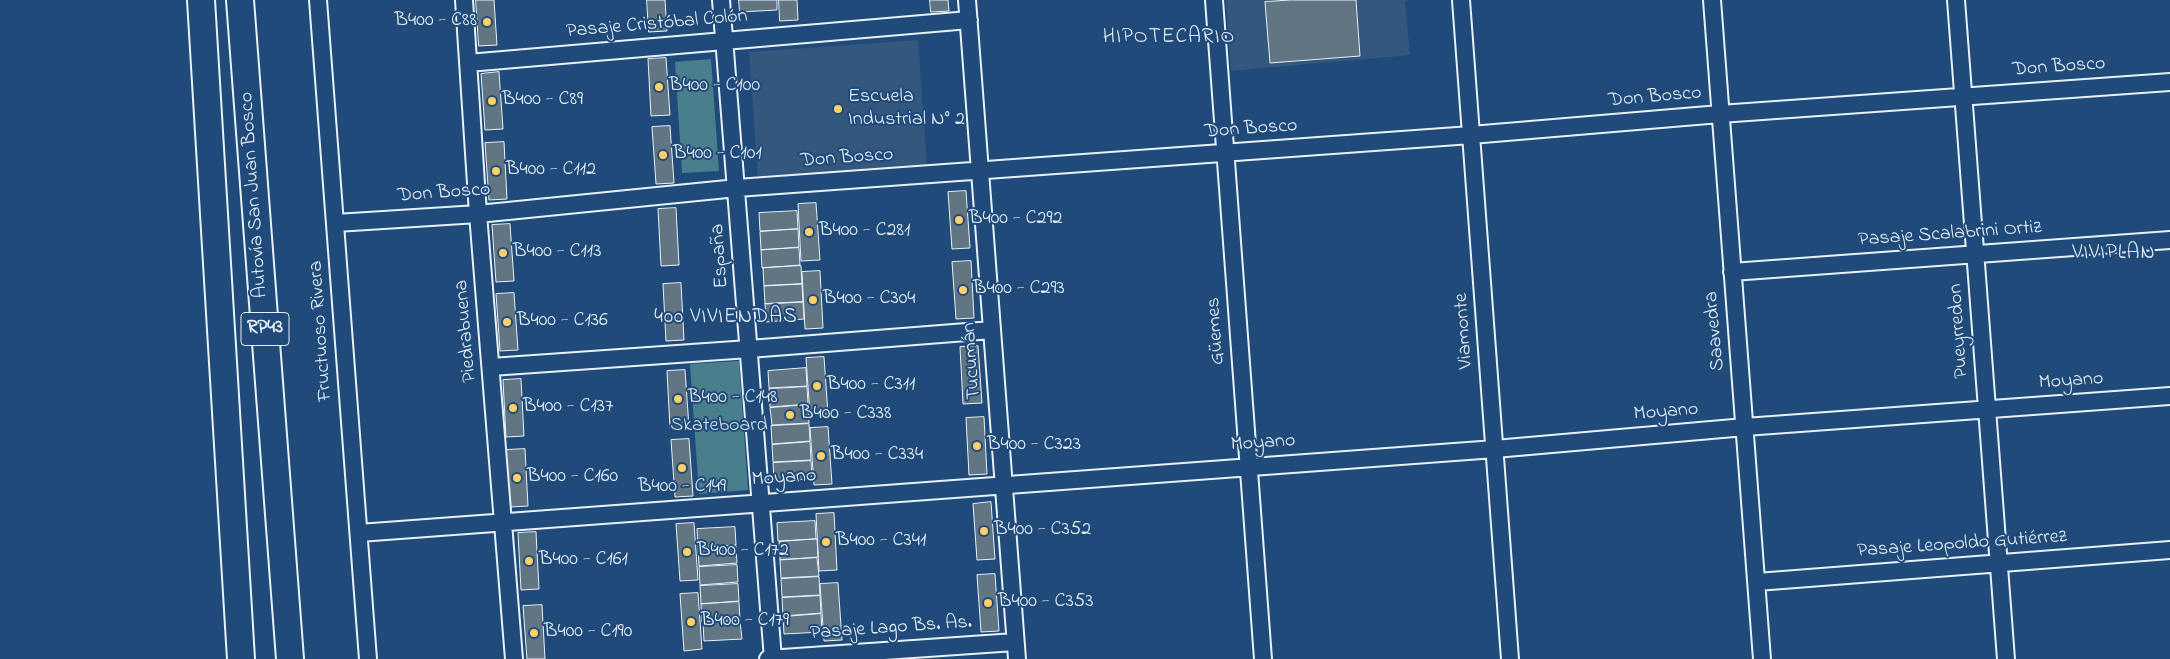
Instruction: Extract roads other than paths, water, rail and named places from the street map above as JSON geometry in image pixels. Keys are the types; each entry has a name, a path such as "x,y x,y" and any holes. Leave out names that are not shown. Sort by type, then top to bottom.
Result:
{"main road":[{"name":"Autovía San Juan Bosco","path":"201,0 242,659"},
{"name":"Autovía San Juan Bosco","path":"240,0 290,659"}],"street":[{"name":"Fructuoso Rivera","path":"318,0 368,659"},
{"name":"Piedrabuena","path":"464,0 478,214 514,659"},
{"name":"España","path":"721,0 773,659"},
{"name":"Tucumán","path":"967,0 1017,659"},
{"name":"Güemes","path":"1214,0 1263,659"},
{"name":"Viamonte","path":"1460,0 1472,135 1510,659"},
{"name":"Saavedra","path":"1712,0 1762,659"},
{"name":"Pueyrredon","path":"1956,0 2006,659"},
{"name":"Pasaje Cristóbal Colón","path":"468,63 968,20"},
{"name":"Don Bosco","path":"336,223 478,214 737,188 2170,82"},
{"name":"Pasaje Scalabrini Ortiz","path":"1732,272 2170,240"},
{"path":"491,367 992,330"},
{"name":"Moyano","path":"359,533 1495,449 1745,427 2170,396"},
{"name":"Pasaje Leopoldo Gutiérrez","path":"1756,582 2170,550"},
{"name":"Pasaje Lago Bs. As.","path":"768,659 1016,642"}],"place":[{"name":"B400 - C88","path":"487,22"},
{"name":"B400 - C100","path":"659,87"},
{"name":"B400 - C89","path":"492,101"},
{"name":"Escuela Industrial N° 2","path":"838,109"},
{"name":"B400 - C101","path":"663,155"},
{"name":"B400 - C112","path":"496,171"},
{"name":"B400 - C292","path":"959,220"},
{"name":"B400 - C281","path":"809,232"},
{"name":"B400 - C113","path":"503,253"},
{"name":"B400 - C293","path":"963,290"},
{"name":"B400 - C304","path":"813,300"},
{"name":"B400 - C136","path":"507,322"},
{"name":"B400 - C311","path":"817,386"},
{"name":"B400 - C148","path":"678,399"},
{"name":"B400 - C137","path":"513,408"},
{"name":"B400 - C338","path":"790,415"},
{"name":"B400 - C323","path":"977,446"},
{"name":"B400 - C334","path":"821,456"},
{"name":"B400 - C149","path":"682,468"},
{"name":"B400 - C160","path":"517,478"},
{"name":"B400 - C352","path":"984,531"},
{"name":"B400 - C341","path":"826,542"},
{"name":"B400 - C172","path":"687,552"},
{"name":"B400 - C161","path":"529,561"},
{"name":"B400 - C353","path":"988,603"},
{"name":"B400 - C179","path":"691,622"},
{"name":"B400 - C190","path":"534,633"}],"district":[{"name":"HIPOTECARIO","path":"1169,39"},
{"name":"VIVIPLAN","path":"2114,255"},
{"name":"400 VIVIENDAS","path":"726,319"}],"park label":[{"name":"Skateboard","path":"719,427"}]}
